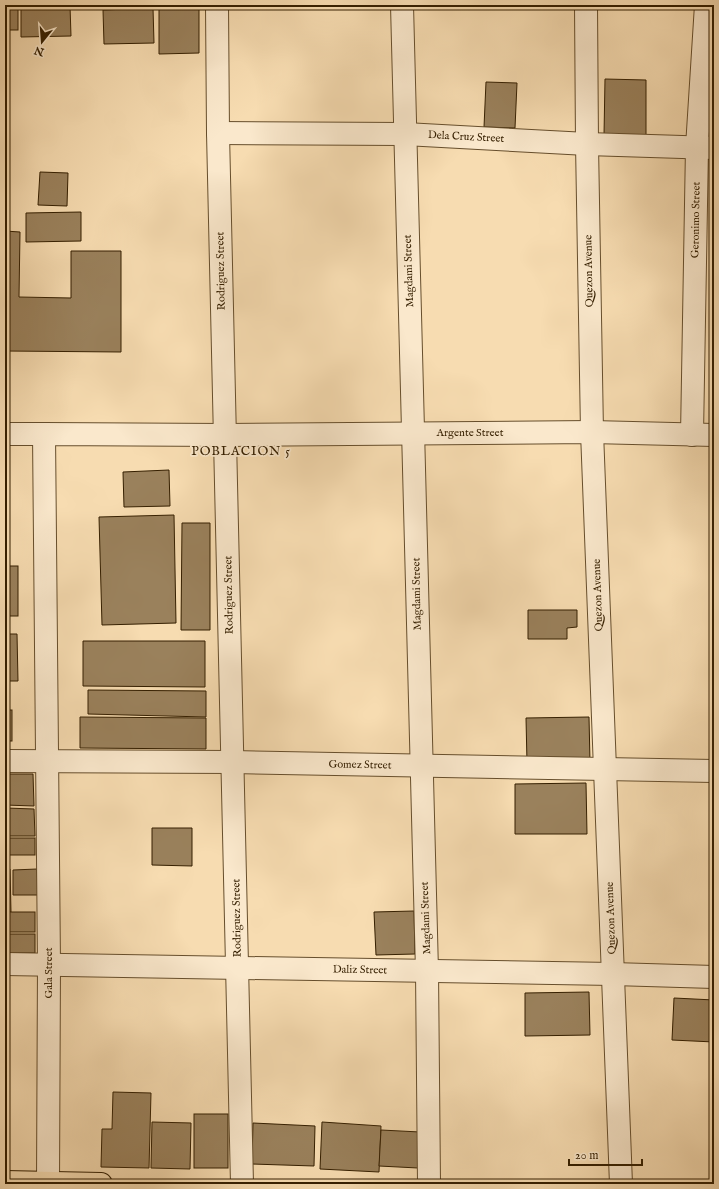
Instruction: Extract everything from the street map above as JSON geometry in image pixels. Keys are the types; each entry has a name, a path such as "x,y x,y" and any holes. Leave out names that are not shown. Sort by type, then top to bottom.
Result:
{"main road":[{"path":"5,1182 101,1184"}],"street":[{"name":"Rodriguez Street","path":"217,5 218,133 242,1184"},
{"name":"Magdami Street","path":"402,5 428,971 429,1184"},
{"name":"Quezon Avenue","path":"586,5 592,432 621,1184"},
{"name":"Geronimo Street","path":"692,435 706,148 706,5"},
{"name":"Dela Cruz Street","path":"218,133 405,134 587,144 706,148"},
{"name":"Argente Street","path":"5,434 225,435 592,432 714,435"},
{"name":"Gala Street","path":"44,434 49,964 48,1183"},
{"name":"Gomez Street","path":"5,761 233,762 714,771"},
{"name":"Daliz Street","path":"5,964 714,977"}],"building":[{"path":"5,6 18,6 18,30 5,30"},
{"path":"70,6 71,36 21,37 21,7"},
{"path":"153,8 154,43 104,44 103,10"},
{"path":"159,8 199,8 199,53 159,54"},
{"path":"605,79 646,80 646,135 604,135"},
{"path":"486,82 517,83 515,128 484,127"},
{"path":"40,172 68,173 67,206 38,205"},
{"path":"81,212 81,241 26,242 26,213"},
{"path":"5,231 20,232 19,297 71,298 71,251 121,251 121,352 5,351"},
{"path":"169,470 170,506 124,507 123,472"},
{"path":"5,490 9,490 9,523 5,523"},
{"path":"174,515 176,623 102,625 99,517"},
{"path":"182,523 210,523 210,630 181,630"},
{"path":"5,566 18,566 18,616 5,616"},
{"path":"528,610 577,610 577,627 567,628 567,639 528,639"},
{"path":"5,634 17,634 18,681 5,681"},
{"path":"83,641 205,641 205,687 83,686"},
{"path":"88,690 206,691 206,717 88,714"},
{"path":"5,710 12,710 12,741 5,741"},
{"path":"80,717 206,718 206,749 80,748"},
{"path":"589,717 590,762 527,763 526,718"},
{"path":"5,774 33,774 34,806 5,805"},
{"path":"586,783 587,834 515,834 515,784"},
{"path":"6,808 34,809 35,836 6,836"},
{"path":"152,828 192,828 192,866 152,865"},
{"path":"5,838 35,838 35,855 5,855"},
{"path":"5,869 10,869 11,912 5,912"},
{"path":"37,869 38,895 13,895 13,870"},
{"path":"414,911 415,954 376,955 374,912"},
{"path":"7,912 35,912 35,932 7,932"},
{"path":"7,934 35,934 35,953 7,953"},
{"path":"589,992 590,1035 525,1036 525,993"},
{"path":"674,998 714,1000 714,1042 672,1040"},
{"path":"713,1047 714,1084 710,1084"},
{"path":"113,1092 151,1093 149,1168 101,1167 102,1129 112,1129"},
{"path":"194,1114 228,1114 228,1168 194,1168"},
{"path":"152,1122 191,1123 190,1169 151,1168"},
{"path":"322,1122 381,1126 379,1172 320,1169"},
{"path":"253,1123 315,1126 314,1166 252,1164"},
{"path":"381,1130 420,1132 418,1168 379,1166"}],"district":[{"name":"POBLACION 5","path":"241,451"}]}
